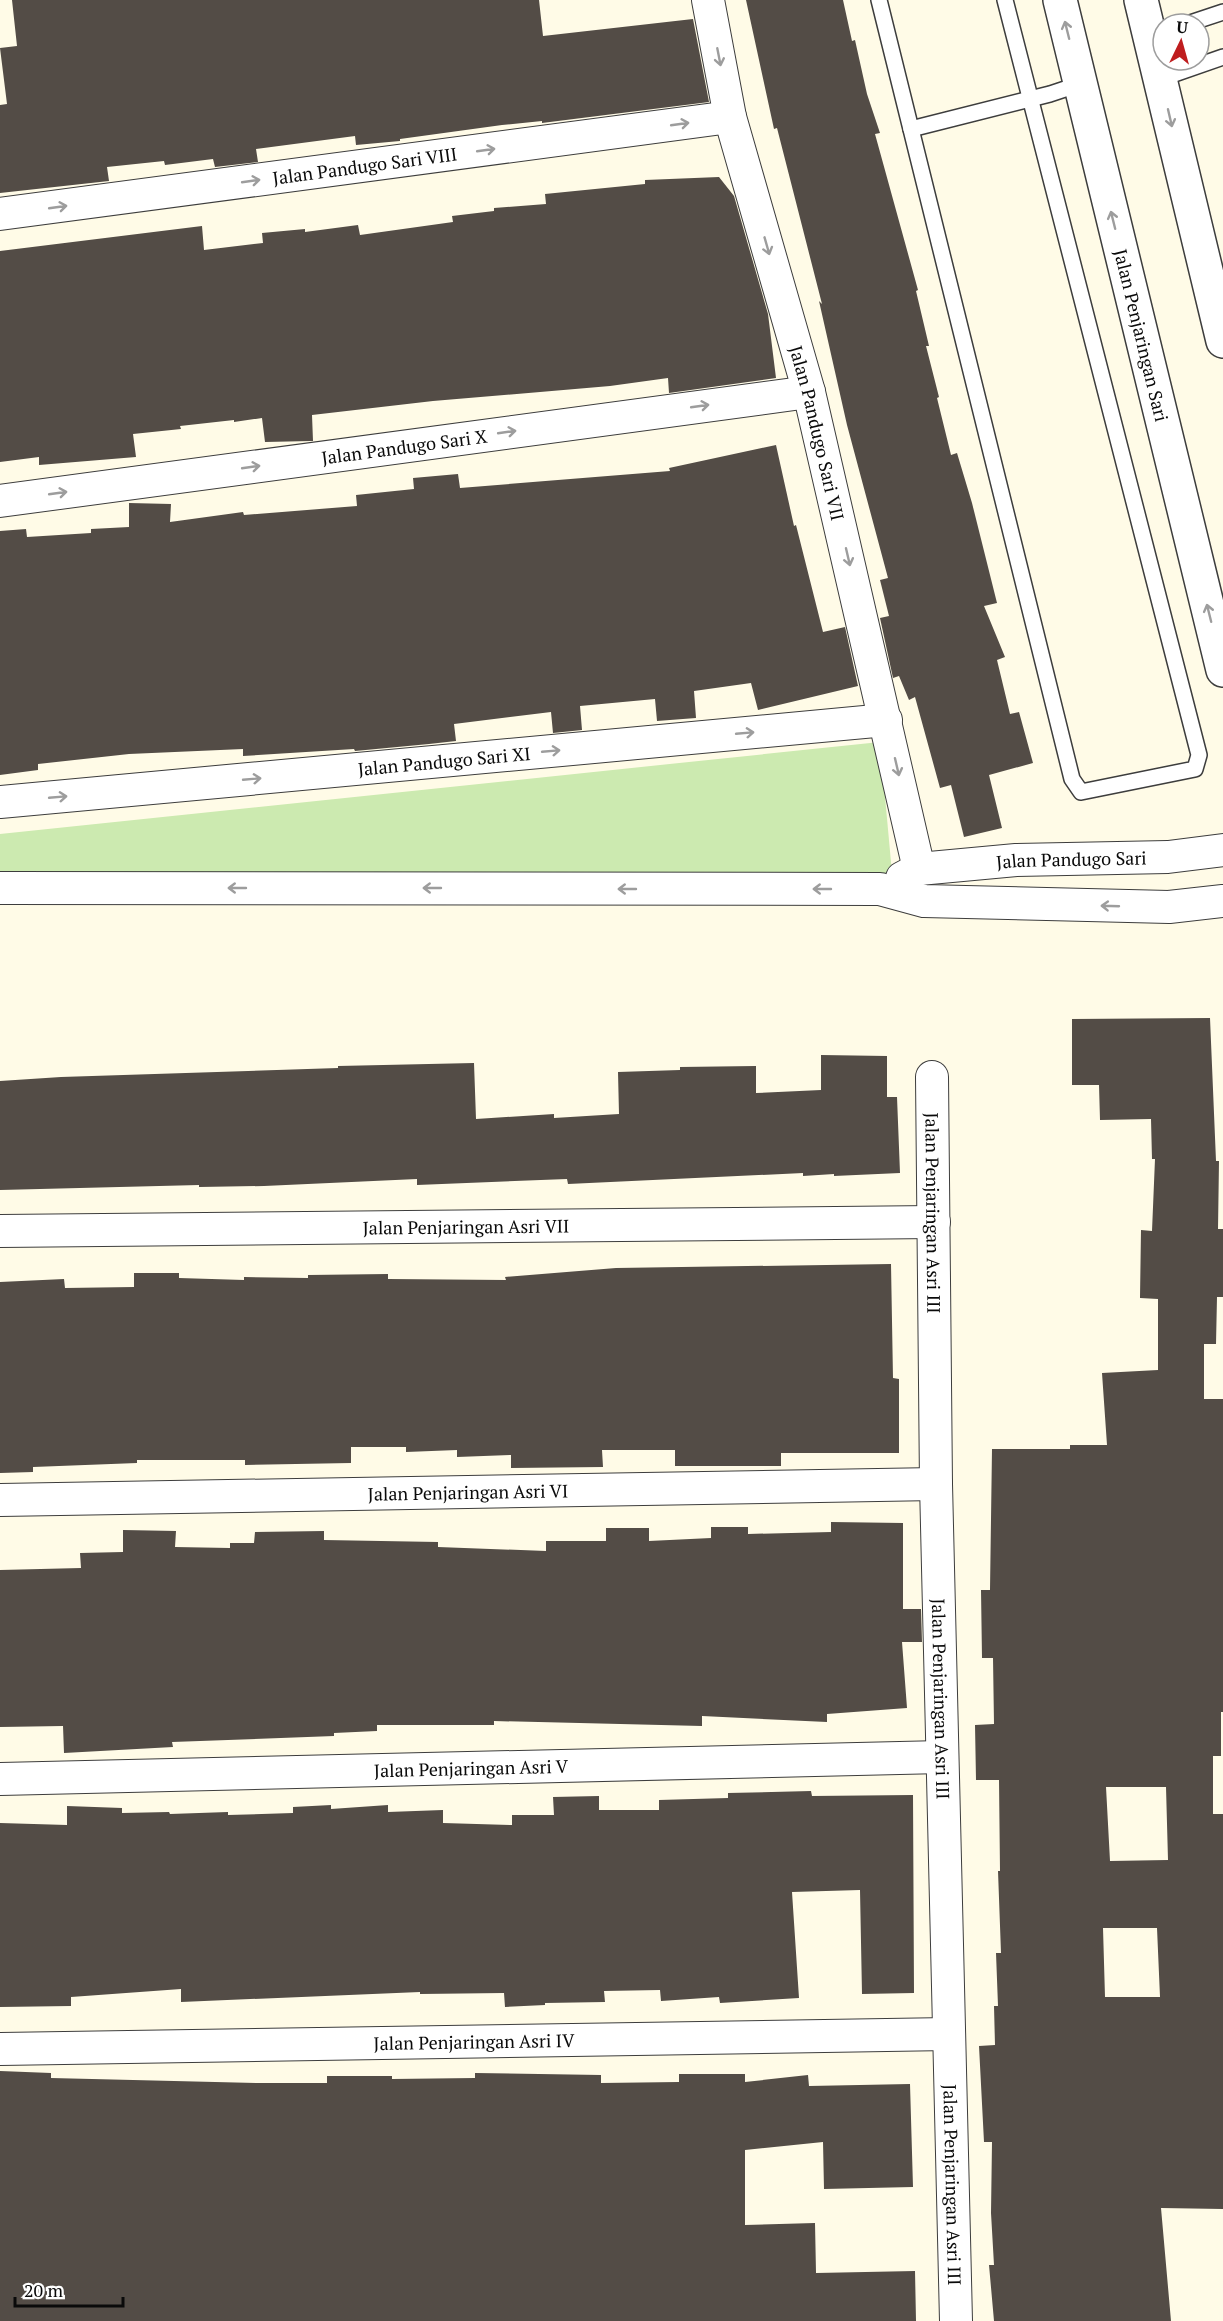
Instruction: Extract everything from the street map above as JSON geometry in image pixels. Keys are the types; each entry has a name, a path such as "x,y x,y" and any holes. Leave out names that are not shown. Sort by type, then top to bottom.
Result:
{"street":[{"name":"Jalan Pandugo Sari VII","path":"708,0 730,117 809,392 920,869"},
{"name":"Jalan Penjaringan Sari","path":"1060,0 1223,670"},
{"path":"1141,0 1151,22"},
{"path":"1159,72 1223,341"},
{"name":"Jalan Pandugo Sari VIII","path":"0,214 730,117"},
{"name":"Jalan Pandugo Sari X","path":"0,501 809,392"},
{"name":"Jalan Pandugo Sari XI","path":"0,802 886,720"},
{"name":"Jalan Pandugo Sari","path":"920,869 1016,860 1168,857 1223,850"},
{"path":"880,889 920,869"},
{"path":"0,888 880,889 924,901 1169,907 1223,901"},
{"name":"Jalan Penjaringan Asri III","path":"932,1077 936,1484 956,2321"},
{"name":"Jalan Penjaringan Asri VII","path":"0,1231 934,1222"},
{"name":"Jalan Penjaringan Asri VI","path":"0,1500 936,1484"},
{"name":"Jalan Penjaringan Asri V","path":"0,1779 942,1757"},
{"name":"Jalan Penjaringan Asri IV","path":"0,2049 949,2034"}],"lane":[{"path":"879,0 1071,779 1081,792 1195,769 1199,755 1005,0"},
{"path":"1160,79 1223,57"},
{"path":"911,129 1080,84"}],"green space":[{"path":"880,742 892,873 0,882 0,834"}],"building":[{"path":"12,0 539,0 543,36 693,19 709,102 542,123 542,121 502,125 400,139 400,141 356,145 355,136 256,149 258,162 215,167 213,159 165,165 164,161 107,167 109,181 0,193 0,105 7,104 0,48 17,46"},
{"path":"746,0 843,0 852,41 855,40 867,94 880,133 875,134 918,290 916,291 929,346 926,346 951,455 957,453 997,603 984,606 1005,657 997,660 1010,714 1019,712 1033,763 989,775 1002,828 964,837 951,785 940,788 915,697 909,700 899,676 893,678 880,618 889,616 880,580 888,578 847,425 819,301 822,304 777,128 774,129"},
{"path":"719,177 734,196 768,314 776,378 669,393 668,378 610,386 433,401 312,415 313,441 265,442 262,418 234,422 234,420 133,434 136,457 39,465 39,457 0,462 0,251 202,226 204,250 263,243 262,233 305,229 305,232 358,225 360,235 453,222 452,216 494,211 494,208 546,204 545,194 645,184 645,180"},
{"path":"776,445 794,526 796,525 823,632 845,627 858,686 758,710 751,683 694,691 696,718 657,721 655,699 580,706 582,730 553,733 551,712 454,724 456,741 355,751 354,749 243,756 243,749 129,754 38,764 38,770 0,775 0,531 26,529 27,537 91,533 91,529 129,527 129,503 171,504 170,522 243,512 244,515 357,506 356,495 414,489 413,478 458,474 460,488 670,471 669,468"},
{"path":"1210,1018 1216,1161 1219,1161 1218,1229 1223,1229 1223,1297 1217,1297 1216,1344 1204,1344 1204,1399 1223,1399 1223,1712 1221,1712 1221,1756 1213,1756 1213,1814 1223,1814 1223,2209 1161,2208 1171,2321 994,2321 989,2265 994,2265 991,2213 992,2142 984,2142 979,2046 995,2045 994,2006 998,2006 996,1953 1001,1953 998,1871 1000,1871 999,1780 976,1780 975,1725 994,1724 993,1658 982,1658 981,1590 990,1590 992,1449 1070,1449 1070,1445 1107,1445 1102,1373 1158,1370 1158,1299 1140,1298 1141,1230 1152,1231 1155,1159 1152,1159 1151,1119 1100,1120 1099,1085 1072,1085 1072,1019","holes":["1106,1787 1166,1787 1168,1860 1110,1861","1103,1928 1157,1928 1160,1997 1105,1997"]},
{"path":"821,1055 887,1056 887,1097 897,1097 900,1173 803,1176 803,1173 568,1184 567,1179 417,1185 417,1179 264,1186 199,1187 199,1185 0,1190 0,1081 338,1068 338,1066 474,1063 476,1119 554,1114 554,1118 619,1114 618,1072 680,1070 680,1067 756,1066 756,1093 821,1090"},
{"path":"891,1264 893,1378 899,1379 899,1453 781,1453 781,1466 675,1466 675,1450 602,1450 603,1467 511,1468 511,1455 457,1457 457,1450 406,1452 406,1447 351,1447 351,1463 245,1465 245,1460 137,1460 137,1463 33,1467 33,1472 0,1473 0,1282 64,1279 65,1288 134,1287 134,1273 179,1273 179,1278 244,1280 244,1277 308,1278 308,1275 388,1274 388,1279 506,1280 505,1277 616,1268"},
{"path":"831,1522 903,1523 903,1609 921,1609 922,1642 902,1642 907,1708 827,1714 827,1722 702,1716 702,1726 494,1721 494,1725 377,1725 377,1731 334,1733 334,1736 172,1742 173,1747 64,1753 63,1726 0,1727 0,1570 81,1568 80,1553 123,1552 123,1530 176,1531 175,1547 230,1548 230,1543 254,1543 255,1532 324,1531 324,1540 438,1542 438,1547 546,1551 546,1541 606,1541 606,1528 649,1528 649,1541 711,1538 711,1527 748,1527 748,1534 831,1532"},
{"path":"811,1791 812,1796 913,1795 914,1993 862,1994 860,1890 792,1892 799,1998 720,2003 719,1997 661,2001 660,1990 604,1991 605,2002 545,2003 545,2005 505,2007 504,1993 420,1994 420,1992 181,2002 181,1989 71,1997 71,2006 0,2007 0,1823 67,1825 67,1806 122,1808 122,1813 228,1812 228,1815 293,1813 293,1807 331,1805 331,1809 388,1805 388,1812 443,1810 443,1823 512,1825 512,1815 554,1815 553,1797 599,1796 599,1810 659,1810 659,1800 728,1798 728,1793"},
{"path":"0,2071 51,2073 51,2078 259,2083 327,2083 327,2076 392,2076 392,2079 475,2078 475,2073 601,2075 601,2083 679,2082 679,2074 745,2074 745,2082 808,2075 809,2086 910,2084 913,2187 824,2189 823,2142 745,2150 745,2225 815,2223 816,2273 915,2271 916,2321 0,2321"}]}
